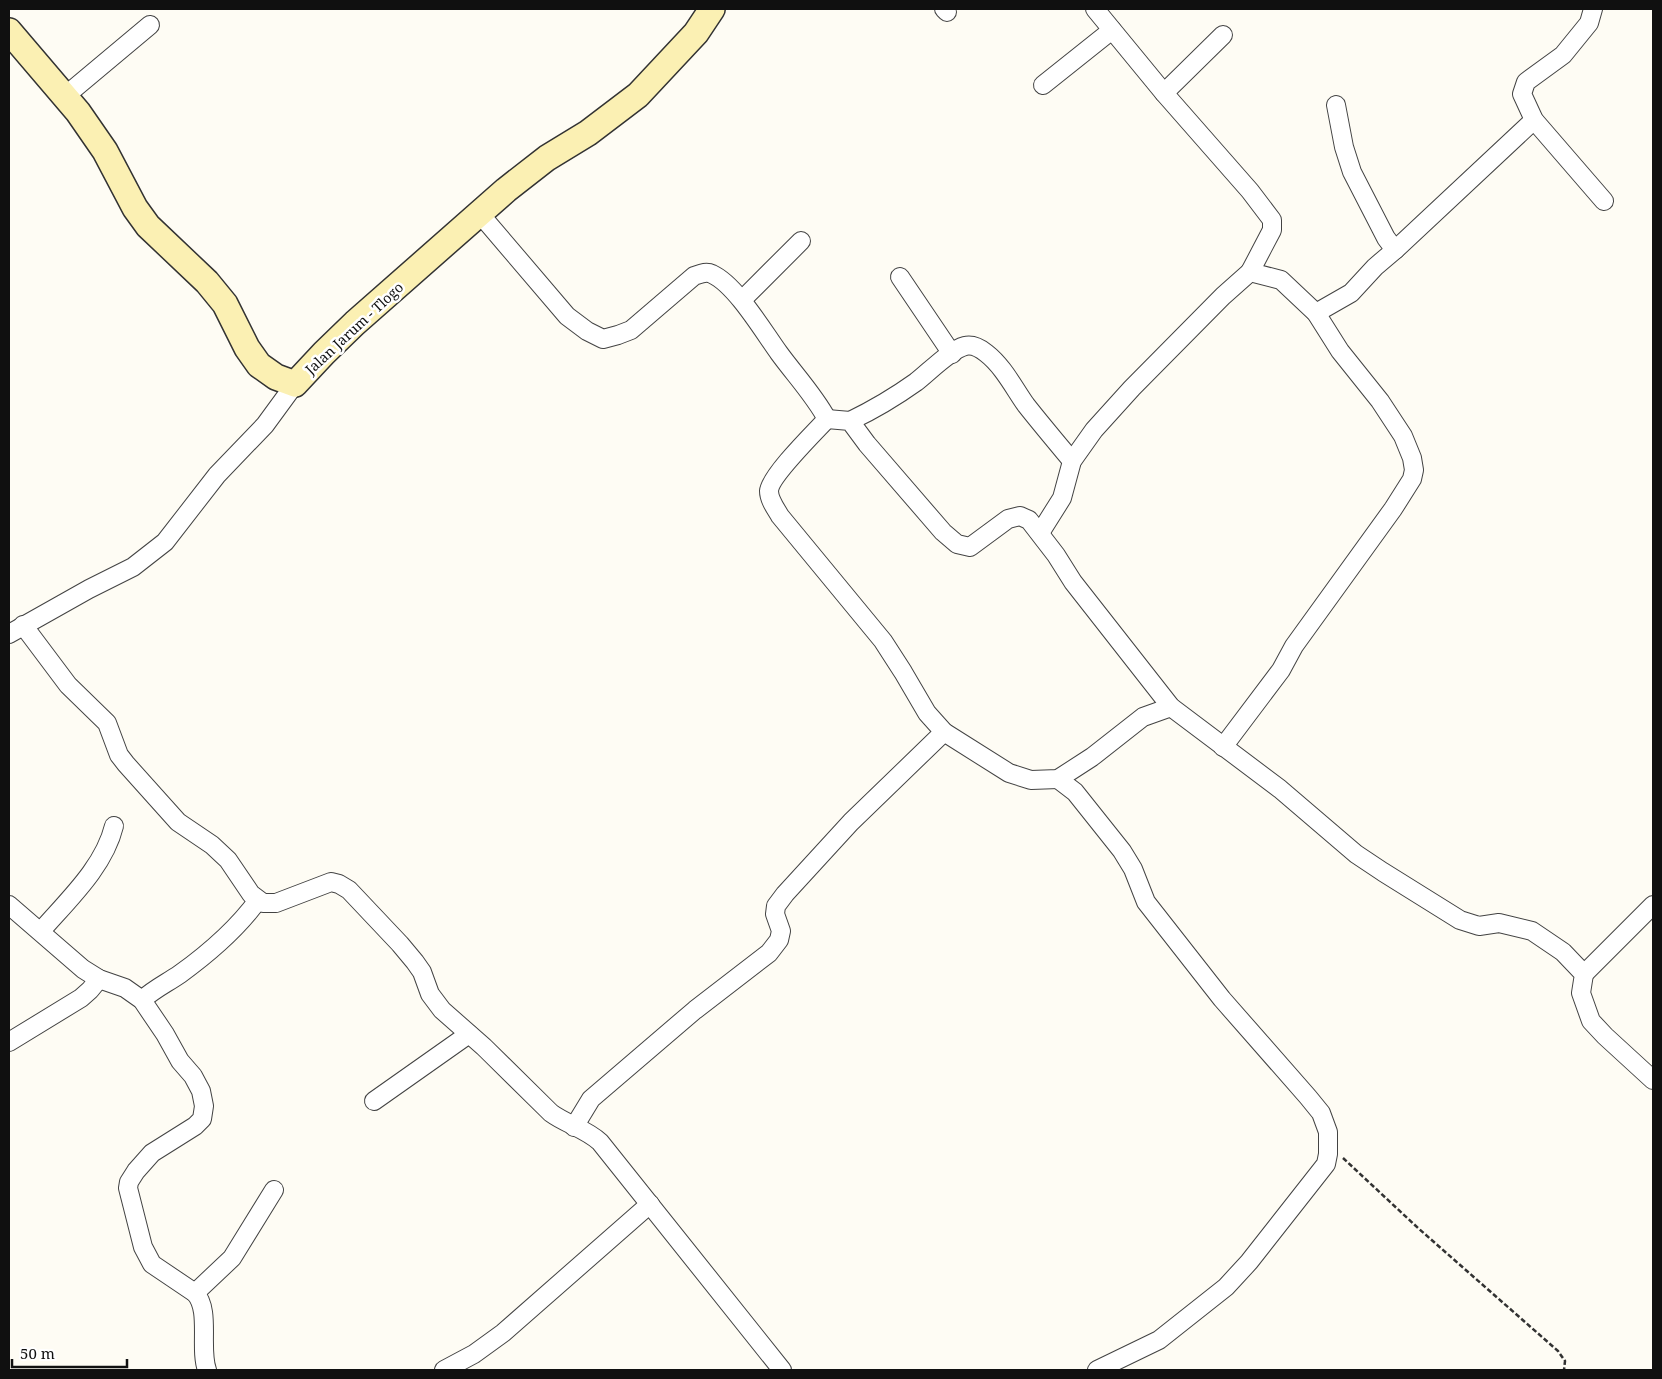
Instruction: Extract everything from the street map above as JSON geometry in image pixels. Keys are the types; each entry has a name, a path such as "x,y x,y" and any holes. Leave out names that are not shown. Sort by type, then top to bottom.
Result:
{"street":[{"name":"Jalan Jarum - Tlogo","path":"9,31 78,112 105,151 135,208 148,226 207,282 225,304 247,348 259,365 276,377 295,384 355,324 506,190 547,158 588,133 638,95 696,34 712,9"},
{"path":"1040,533 1062,498 1072,461 1094,430 1132,388 1223,296 1250,272 1272,230 1272,220 1250,191 1164,94 1095,9"},
{"path":"1593,9 1589,23 1563,55 1526,82 1522,94 1534,120 1604,202"},
{"path":"64,97 150,25"},
{"path":"1043,85 1112,30"},
{"path":"1164,94 1223,35"},
{"path":"1336,106 1344,146 1352,172 1386,238 1395,250"},
{"path":"1316,313 1351,293 1375,267 1534,120"},
{"path":"480,214 567,316 587,331 603,339 618,336 631,330 694,276 706,272 713,274 742,300 779,353 820,406 827,419"},
{"path":"742,300 802,241"},
{"path":"1223,747 1281,670 1294,646 1385,520 1412,479 1414,470 1412,458 1403,436 1380,401 1340,352 1316,313 1281,280 1250,272"},
{"path":"900,277 952,354"},
{"path":"827,419 850,420 870,410 916,382 964,346 972,346 986,353 1072,461"},
{"path":"295,384 265,425 217,474 165,542 133,567 16,629 68,685 107,723 119,754 126,764 178,822 212,845 228,860 258,900 263,903 276,903 331,882 339,884 348,890 400,944 422,972 430,994 442,1010 551,1113 593,1136 600,1142 778,1369"},
{"path":"827,419 777,474 769,490 772,503 780,516 883,641 927,713 944,732 1009,773 1031,780 1058,779 1092,758 1143,717 1171,707"},
{"path":"850,420 867,444 883,460 943,532 957,544 970,547 1008,519 1020,516 1029,520 1073,582 1171,707 1280,789 1356,854 1460,920 1479,926 1499,923 1532,931 1562,952 1584,974"},
{"path":"574,1127 591,1099 695,1010 769,953 780,940 781,931 775,914 776,906 785,894 851,822 944,732"},
{"path":"1058,779 1075,792 1096,816 1133,869 1146,902 1222,999 1321,1113 1328,1132 1326,1164 1249,1262 1226,1287 1159,1340 1097,1370"},
{"path":"41,931 78,889 106,852 114,826"},
{"path":"142,1000 153,990 179,975 213,948 238,925 258,900"},
{"path":"9,904 83,969 99,979 125,988 142,1000 201,1091 204,1106 202,1119 195,1126 145,1159 128,1182 128,1194 143,1247 152,1264 200,1298 204,1363 207,1370"},
{"path":"1653,905 1584,974 1582,993 1591,1021 1653,1080"},
{"path":"9,1042 80,998 99,979"},
{"path":"374,1101 469,1034"},
{"path":"195,1293 232,1258 274,1190"},
{"path":"444,1370 474,1354 502,1333 650,1204"}],"path":[{"path":"1327,1144 1418,1228 1558,1351 1565,1361 1564,1370"}]}
